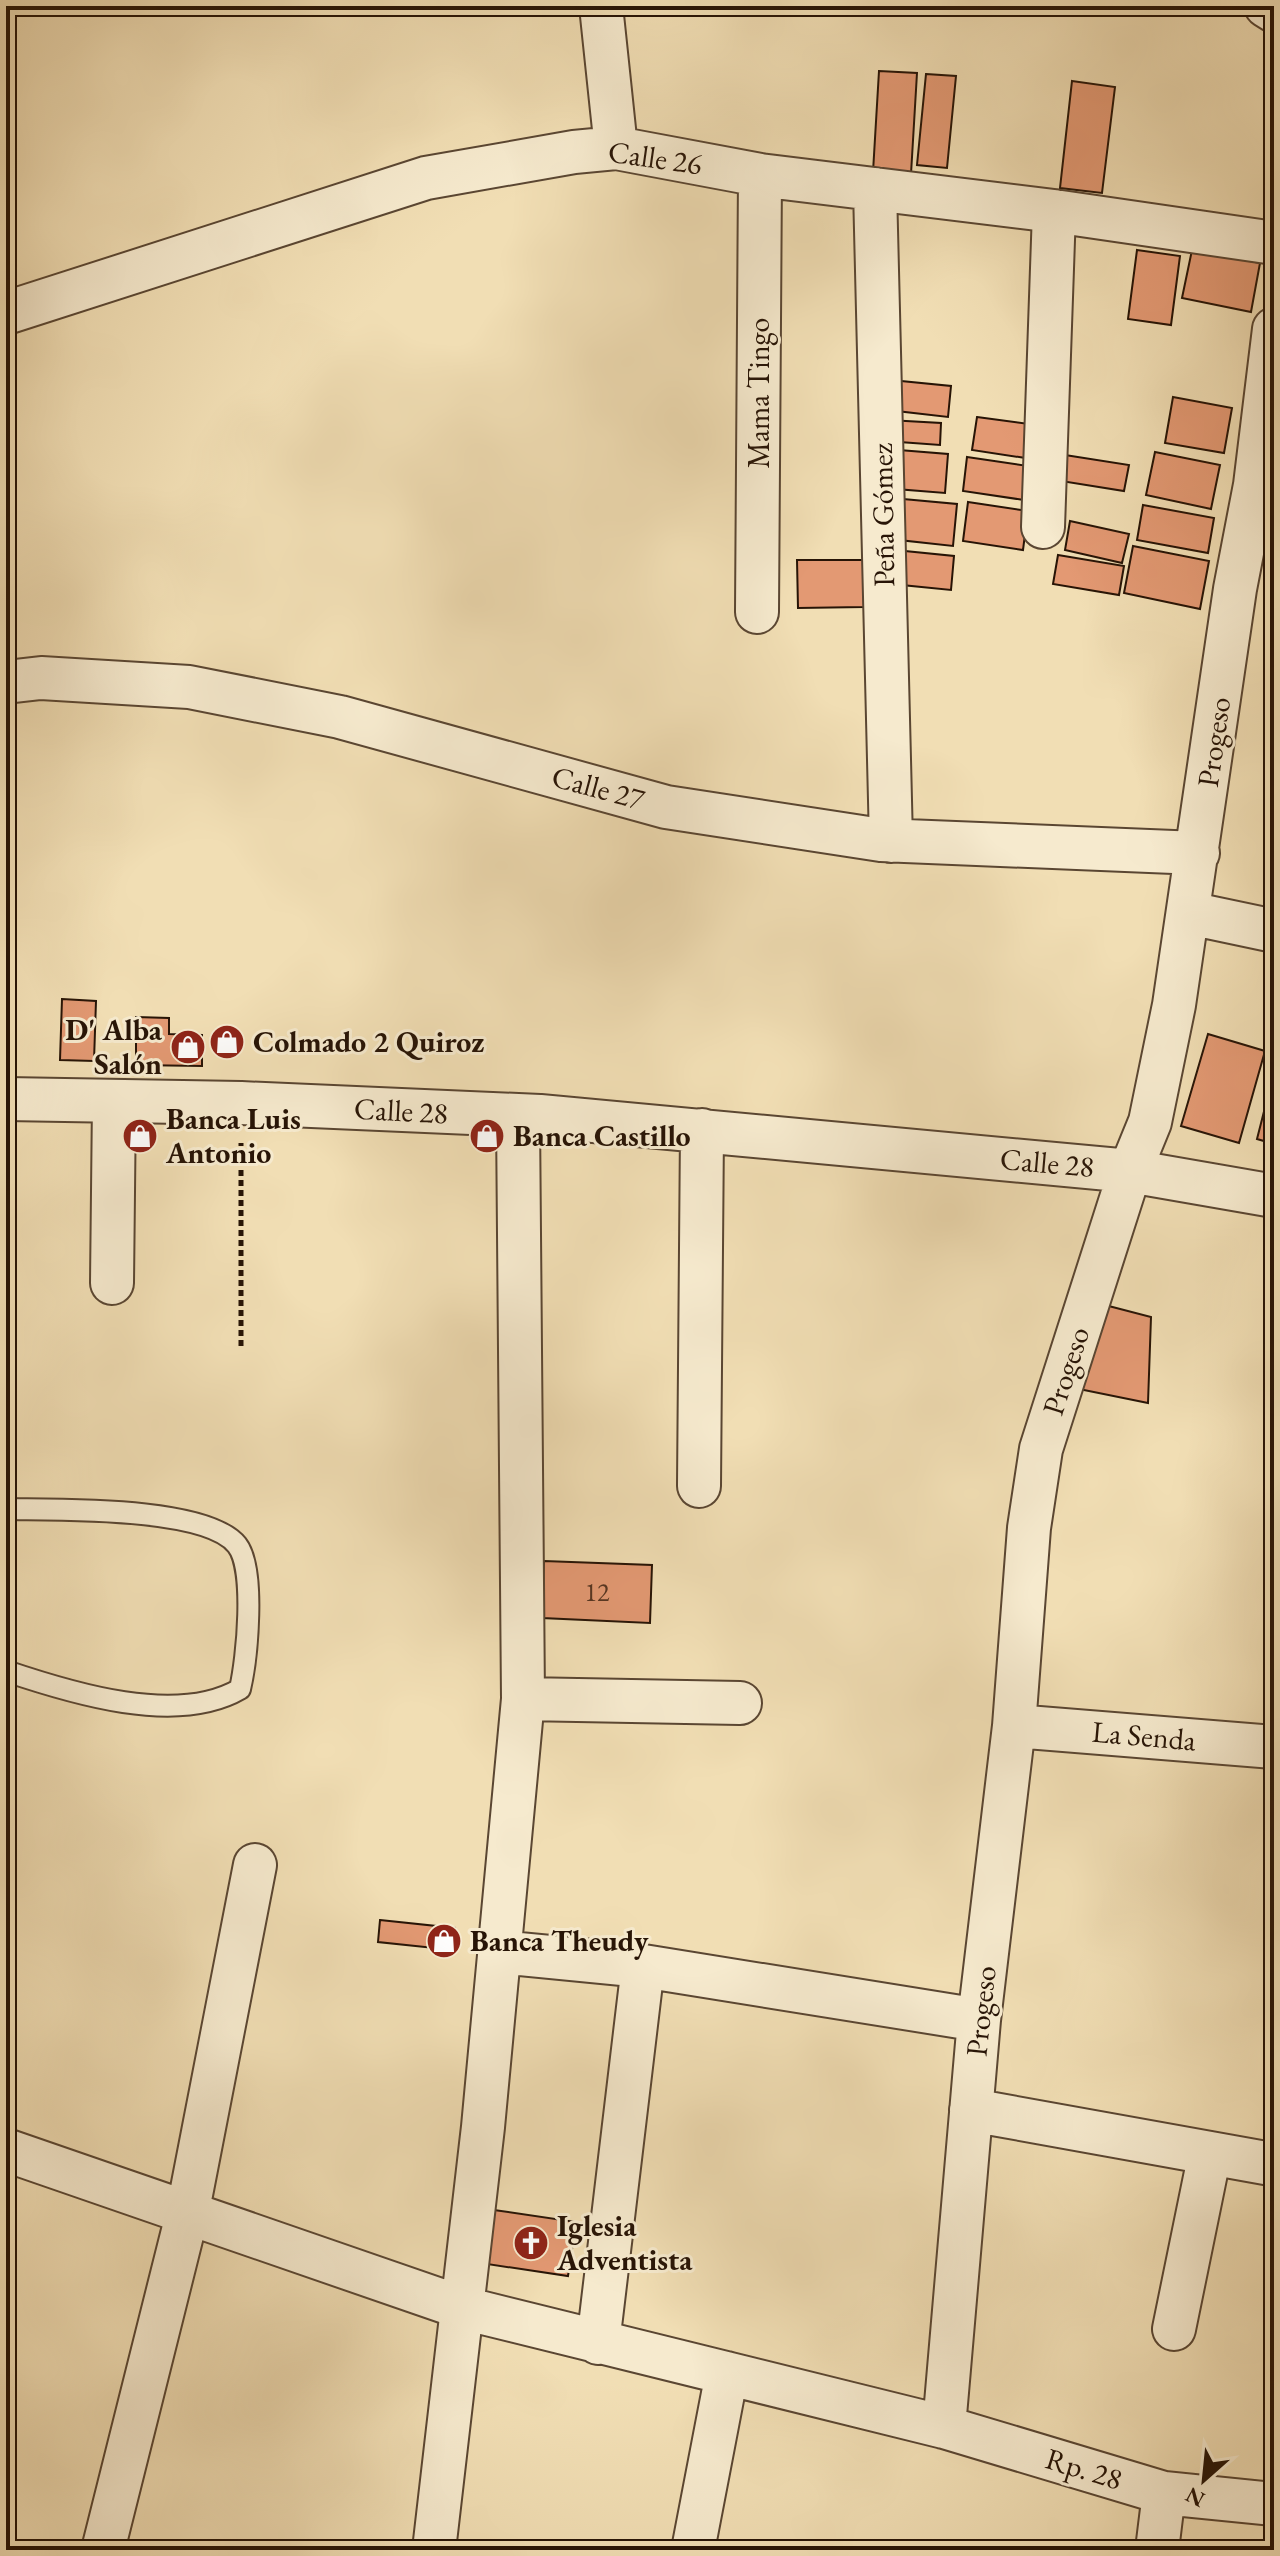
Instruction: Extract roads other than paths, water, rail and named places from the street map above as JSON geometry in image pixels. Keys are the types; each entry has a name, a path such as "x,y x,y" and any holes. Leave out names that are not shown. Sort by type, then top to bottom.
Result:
{"street":[{"path":"601,6 616,148"},
{"path":"1266,6 1274,11"},
{"name":"Calle 26","path":"6,313 426,178 574,152 616,148 760,175 1054,211 1274,243"},
{"name":"Mama Tingo","path":"757,612 760,175"},
{"name":"Peña Gómez","path":"875,189 891,841"},
{"path":"1043,527 1054,211"},
{"name":"Progeso","path":"944,2427 979,2020 1014,1726 1029,1528 1041,1449 1130,1171 1150,1122 1189,913 1235,589 1264,487 1274,329"},
{"name":"Calle 27","path":"6,682 41,678 189,687 340,717 666,807 891,841 1198,853"},
{"path":"1189,913 1274,931"},
{"name":"Calle 28","path":"6,1099 241,1103 702,1130 1130,1171 1274,1196"},
{"path":"112,1283 114,1101"},
{"path":"434,2550 463,2308 523,1699 518,1117"},
{"path":"699,1486 702,1130"},
{"path":"523,1699 740,1703"},
{"name":"La Senda","path":"1014,1726 1274,1747"},
{"path":"103,2550 187,2215 255,1865"},
{"path":"499,1952 643,1966 979,2020"},
{"path":"598,2343 643,1966"},
{"path":"971,2110 1271,2164"},
{"name":"Rp. 28","path":"6,2150 463,2308 944,2427 1164,2493 1274,2504"},
{"path":"1174,2329 1210,2153"},
{"path":"693,2550 727,2373"},
{"path":"1157,2550 1164,2493"}],"lane":[{"path":"6,1509 155,1514 216,1532 236,1543 246,1560 246,1662 240,1689 221,1700 146,1704 81,1694 6,1671"}],"place":[{"name":"Colmado 2 Quiroz","path":"227,1042"},
{"name":"D' Alba Salón","path":"188,1047"},
{"name":"Banca Luis Antonio","path":"140,1136"},
{"name":"Banca Castillo","path":"487,1136"},
{"name":"Banca Theudy","path":"444,1941"},
{"name":"Iglesia Adventista","path":"531,2243"}]}
